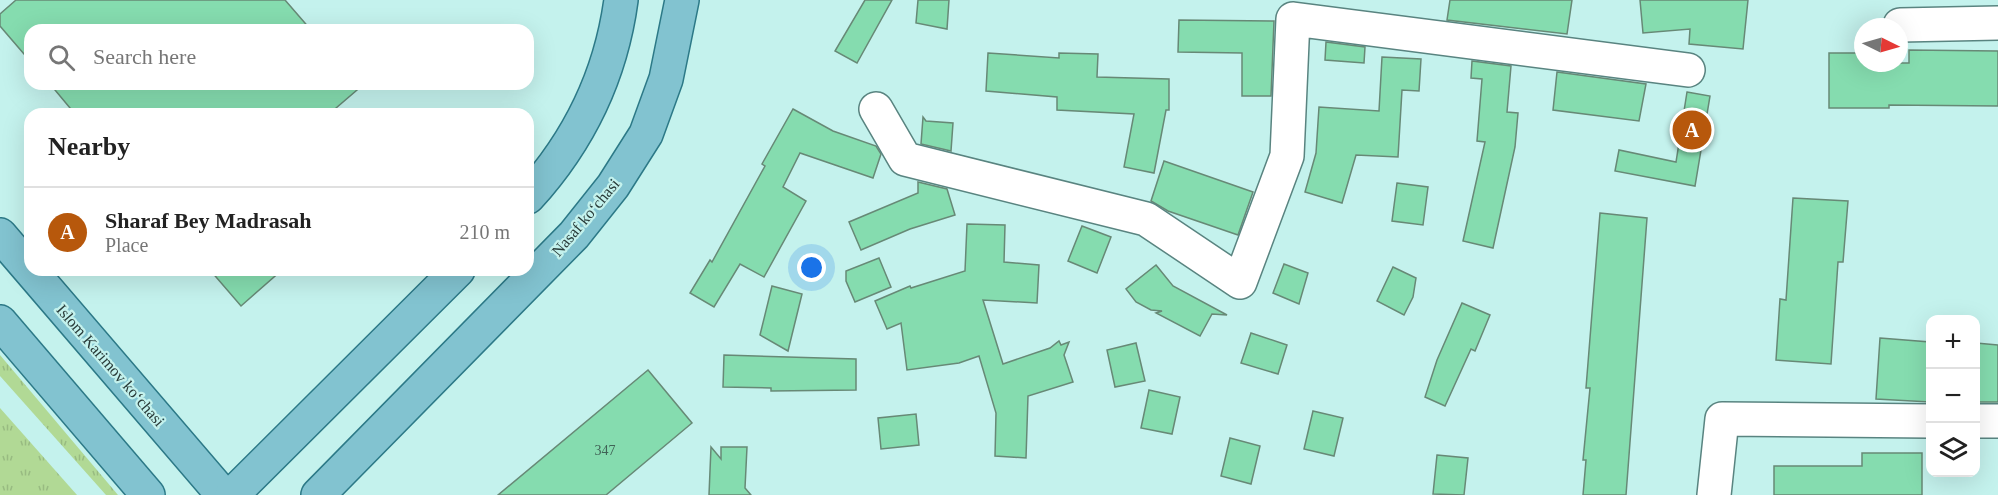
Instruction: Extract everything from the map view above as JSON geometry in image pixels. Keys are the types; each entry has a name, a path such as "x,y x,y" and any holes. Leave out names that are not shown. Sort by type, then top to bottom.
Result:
{"main road":[{"path":"534,189 579,128 602,82 617,34 621,0"},
{"name":"Nasaf ko‘chasi","path":"534,275 574,234 613,186 646,134 666,79 682,0"},
{"name":"Islom Karimov ko‘chasi","path":"0,235 24,263"},
{"name":"Islom Karimov ko‘chasi","path":"35,276 223,495"},
{"path":"232,495 452,276"},
{"name":"Nasaf ko‘chasi","path":"318,495 533,276"},
{"path":"0,322 148,495"}],"street":[{"path":"876,108 905,159 1146,219 1240,282 1287,156 1293,19 1688,70"},
{"path":"1908,25 1998,23"},
{"path":"1714,495 1722,420 1926,421"},
{"path":"1980,421 1998,421"}],"green space":[{"path":"0,355 118,495 106,495 0,376"},
{"path":"0,408 77,495 0,495"}],"building":[{"path":"16,0 285,0 306,24 24,24 24,54 0,26 0,14"},
{"path":"865,0 892,0 857,63 835,51"},
{"path":"918,0 949,0 947,29 916,23"},
{"path":"1450,0 1572,0 1567,34 1447,20"},
{"path":"1640,0 1748,0 1743,49 1689,44 1690,29 1643,33"},
{"path":"1179,20 1274,21 1271,96 1242,96 1242,53 1178,52"},
{"path":"1326,42 1365,47 1364,63 1325,60"},
{"path":"1909,50 1998,51 1998,106 1889,105 1889,108 1829,108 1829,53 1854,53 1854,72 1908,72"},
{"path":"988,53 1059,58 1059,53 1098,54 1097,77 1169,79 1169,110 1166,110 1154,173 1124,167 1134,114 1057,110 1057,97 986,91"},
{"path":"1382,57 1421,59 1419,91 1402,90 1398,157 1356,155 1342,203 1305,192 1316,153 1319,107 1379,111"},
{"path":"1472,61 1511,66 1507,112 1518,113 1515,147 1493,248 1463,241 1485,142 1477,141 1482,79 1471,78"},
{"path":"1557,72 1646,84 1639,121 1553,110"},
{"path":"55,90 357,90 336,108 70,108"},
{"path":"1687,92 1710,96 1695,186 1615,171 1619,150 1676,162"},
{"path":"793,109 833,131 876,146 881,154 873,178 800,153 783,187 806,201 764,277 740,264 714,307 690,293 710,260 712,262 765,166 762,164"},
{"path":"923,117 926,121 953,123 951,151 921,144"},
{"path":"1164,161 1253,192 1238,235 1168,211 1151,201"},
{"path":"918,182 947,189 955,215 910,229 861,250 849,222 918,193"},
{"path":"1397,183 1428,187 1423,225 1392,221"},
{"path":"1793,198 1848,201 1843,262 1838,262 1831,364 1776,360 1780,299 1786,300"},
{"path":"1600,213 1647,218 1626,495 1583,495 1586,460 1583,460 1590,388 1586,388"},
{"path":"967,224 1005,225 1004,262 1039,265 1037,303 983,300 1003,364 1050,348 1059,341 1061,345 1069,342 1064,355 1073,382 1028,396 1026,458 995,456 996,413 979,356 959,363 907,370 901,323 887,329 875,301 910,286 911,288 965,271"},
{"path":"1082,226 1111,237 1097,273 1068,261"},
{"path":"879,258 891,287 855,302 846,281 846,271"},
{"path":"1284,264 1308,273 1299,304 1273,293"},
{"path":"1156,265 1173,286 1227,315 1212,314 1200,336 1156,313 1162,311 1151,310 1136,302 1126,289"},
{"path":"1393,267 1416,278 1413,297 1404,315 1377,301"},
{"path":"215,276 275,276 241,306"},
{"path":"772,286 802,294 788,351 760,335"},
{"path":"1462,303 1490,315 1475,351 1471,349 1445,406 1425,397 1437,360"},
{"path":"1251,333 1287,345 1278,374 1241,363"},
{"path":"1880,338 1926,342 1926,402 1876,399"},
{"path":"1136,343 1145,381 1115,387 1107,350"},
{"path":"1980,343 1998,345 1998,402 1980,402"},
{"path":"724,355 856,359 856,390 771,391 771,388 723,387"},
{"path":"648,370 692,423 606,495 498,495"},
{"path":"1149,390 1180,397 1172,434 1141,428"},
{"path":"1313,411 1343,418 1334,456 1304,449"},
{"path":"916,414 919,445 881,449 878,418"},
{"path":"1230,438 1260,446 1251,484 1221,476"},
{"path":"711,447 721,459 721,447 747,447 745,488 751,495 709,495"},
{"path":"1862,453 1922,453 1922,495 1774,495 1774,466 1862,466"},
{"path":"1437,455 1468,458 1464,495 1433,494"}],"place":[{"name":"Sharaf Bey Madrasah","path":"1692,130"}]}
